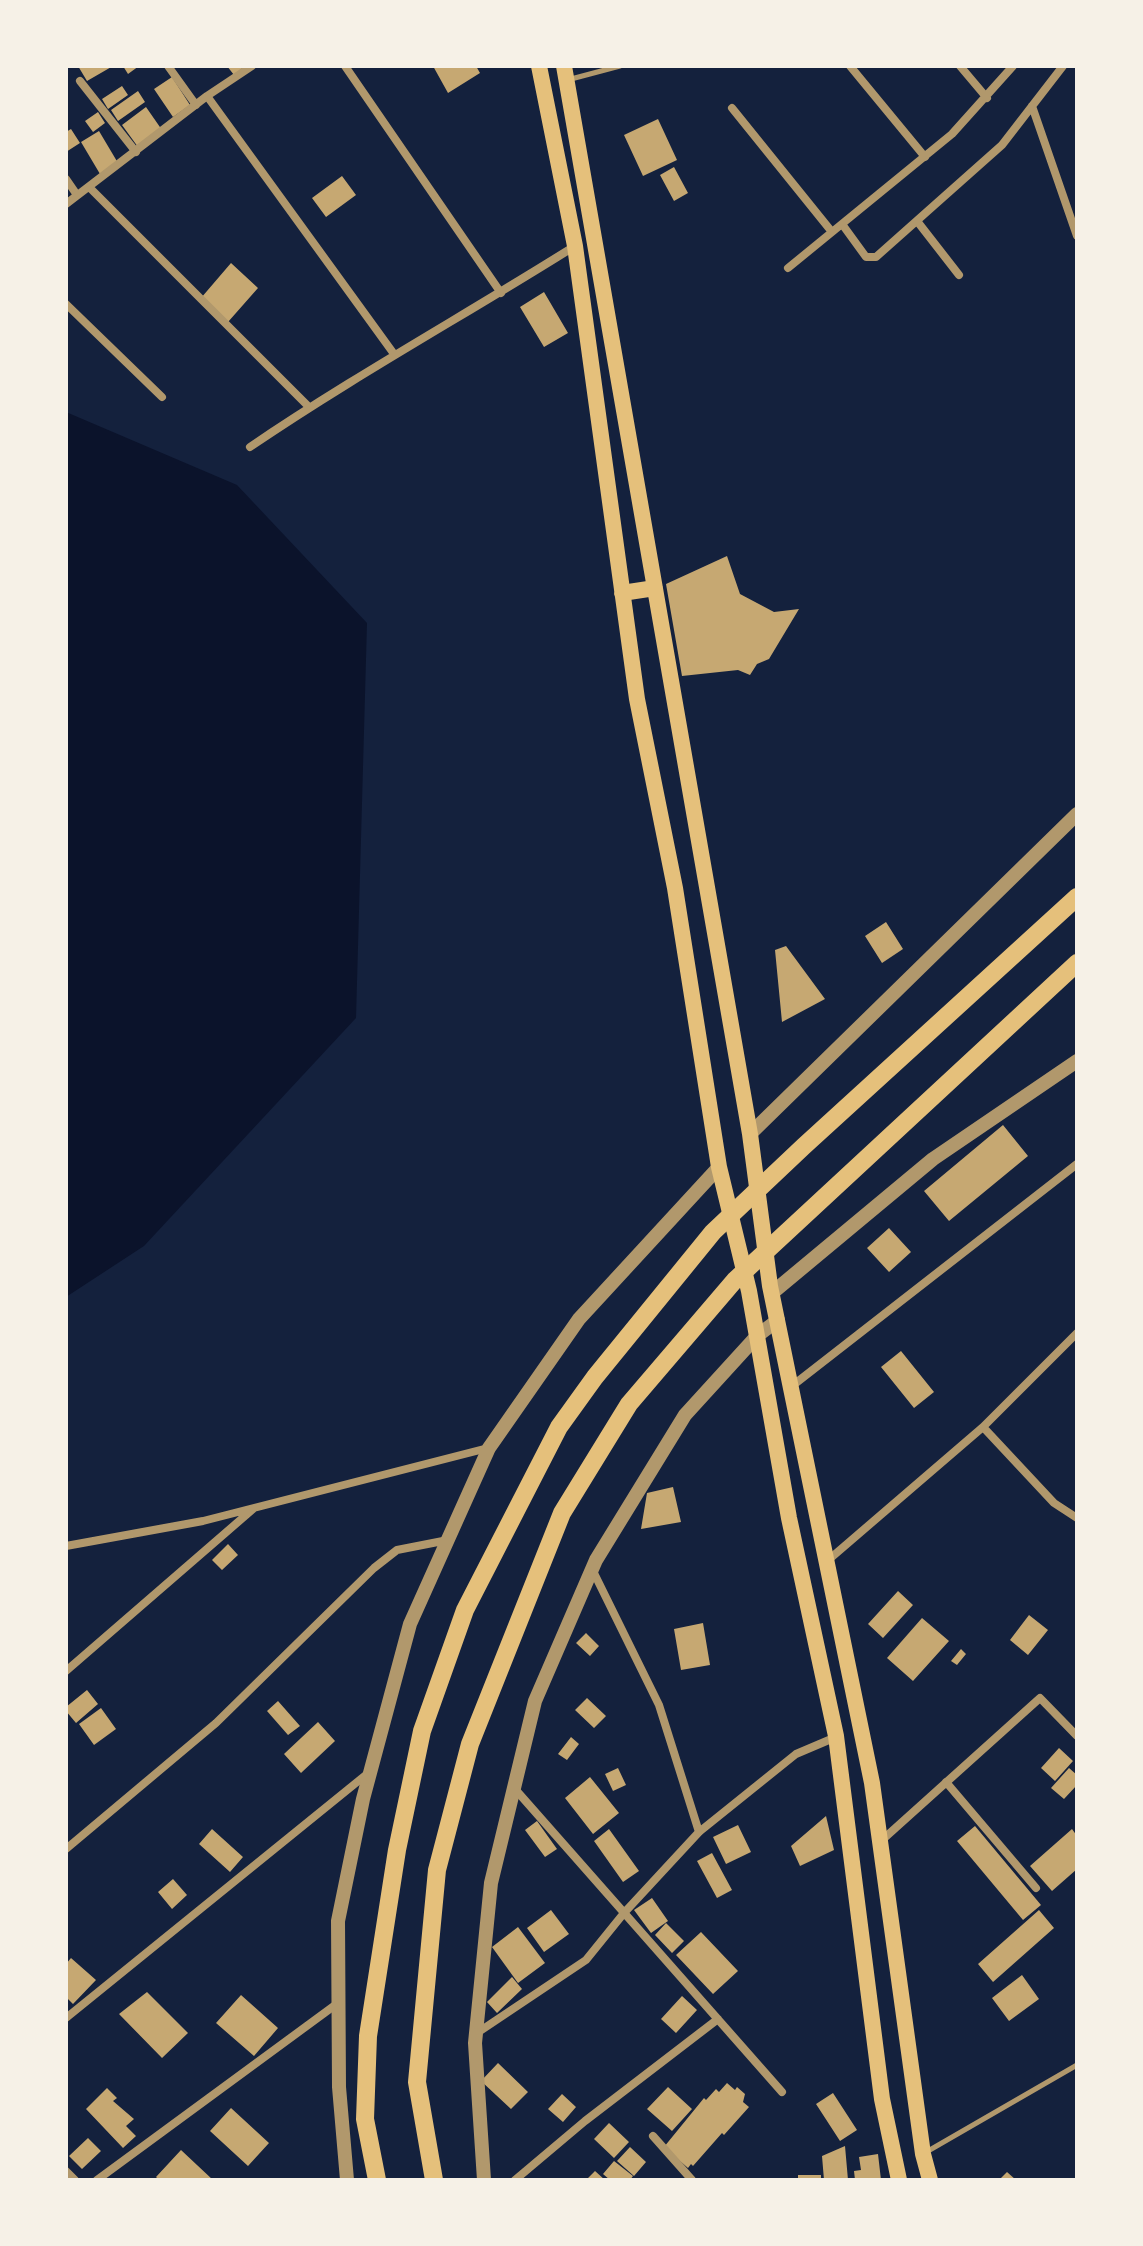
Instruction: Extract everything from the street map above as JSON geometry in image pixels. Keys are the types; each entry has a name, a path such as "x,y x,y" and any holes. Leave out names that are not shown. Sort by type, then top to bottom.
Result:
{"highway":[{"path":"377,2180 365,2119 368,2036 397,1850 422,1731 465,1610 559,1427 595,1377 713,1232 1077,897"},
{"path":"434,2180 417,2082 437,1870 470,1744 562,1513 629,1404 735,1280 1077,963"}],"main road":[{"path":"539,66 575,246 637,699 675,888 719,1167 757,1336 789,1518 836,1736 882,2099 899,2180"},
{"path":"565,73 750,1134 772,1293 872,1783 923,2154 930,2180"},
{"path":"549,113 571,107"},
{"path":"622,593 655,588"}],"street":[{"path":"168,66 196,105"},
{"path":"66,204 207,96 252,66"},
{"path":"345,66 501,293"},
{"path":"850,66 925,157"},
{"path":"960,66 987,98"},
{"path":"788,268 952,134 1013,66"},
{"path":"842,224 866,257 876,257 1002,145 1063,66"},
{"path":"80,81 136,152"},
{"path":"207,96 394,354"},
{"path":"1032,106 1077,236"},
{"path":"732,108 832,232"},
{"path":"66,179 77,195"},
{"path":"90,188 309,407"},
{"path":"917,221 959,275"},
{"path":"250,447 394,354 501,293 575,246"},
{"path":"66,304 162,397"},
{"path":"750,1134 1077,814"},
{"path":"772,1293 933,1159 1077,1061"},
{"path":"791,1386 1077,1164"},
{"path":"347,2180 339,2087 338,1921 369,1772 410,1624 489,1448 579,1319 719,1167"},
{"path":"484,2180 476,2034 491,1883 535,1701 592,1568 685,1415 757,1336 778,1320"},
{"path":"825,1563 983,1427 1077,1333"},
{"path":"983,1427 1054,1503 1077,1518"},
{"path":"66,1546 203,1521 489,1448"},
{"path":"66,1671 255,1508"},
{"path":"66,1849 216,1723 374,1568 397,1550 448,1540"},
{"path":"592,1568 659,1705 699,1832"},
{"path":"881,1841 1040,1698 1077,1736"},
{"path":"476,2034 586,1960 624,1913 699,1832 796,1754 836,1736"},
{"path":"66,2018 369,1772"},
{"path":"946,1782 1036,1888"},
{"path":"514,1788 782,2092"},
{"path":"97,2180 339,2002"},
{"path":"515,2180 585,2121 718,2019"},
{"path":"653,2136 692,2180"},
{"path":"66,2171 75,2180"}],"lane":[{"path":"565,73 620,66"},
{"path":"923,2154 1077,2065"}],"water":[{"path":"66,412 237,485 367,623 356,1018 144,1246 66,1297"}],"building":[{"path":"78,66 113,66 87,81"},
{"path":"123,66 139,66 128,74"},
{"path":"227,66 245,66 234,75"},
{"path":"433,66 476,66 480,73 448,93"},
{"path":"172,77 190,105 173,117 154,89"},
{"path":"122,86 128,95 108,109 102,99"},
{"path":"138,91 145,102 118,121 111,110"},
{"path":"146,107 162,130 138,147 122,125"},
{"path":"98,112 105,123 93,132 85,121"},
{"path":"658,119 677,160 643,176 624,135"},
{"path":"71,129 80,143 66,152 66,132"},
{"path":"99,131 118,163 100,174 81,142"},
{"path":"674,167 688,193 674,201 660,175"},
{"path":"342,176 356,195 326,217 312,198"},
{"path":"231,263 258,288 228,322 201,298"},
{"path":"544,292 568,333 544,347 520,307"},
{"path":"727,556 740,594 774,612 799,609 769,659 757,664 750,675 738,670 682,676 666,584"},
{"path":"886,922 903,949 882,963 865,936"},
{"path":"786,946 825,999 782,1022 775,950"},
{"path":"1003,1125 1028,1156 949,1221 924,1191"},
{"path":"889,1228 911,1252 889,1272 867,1248"},
{"path":"901,1351 934,1392 914,1408 881,1367"},
{"path":"673,1487 681,1522 641,1529 647,1493"},
{"path":"228,1544 238,1555 222,1570 212,1560"},
{"path":"898,1591 913,1605 883,1638 868,1624"},
{"path":"1029,1615 1048,1630 1028,1655 1010,1640"},
{"path":"922,1618 949,1641 913,1681 887,1658"},
{"path":"703,1623 710,1665 681,1670 674,1629"},
{"path":"586,1633 599,1646 590,1656 576,1643"},
{"path":"961,1649 966,1654 957,1665 951,1661"},
{"path":"87,1690 98,1704 76,1723 66,1707"},
{"path":"587,1698 606,1716 594,1728 575,1710"},
{"path":"278,1701 300,1726 288,1735 267,1711"},
{"path":"101,1708 116,1729 94,1745 79,1724"},
{"path":"318,1722 335,1741 301,1773 284,1754"},
{"path":"571,1737 579,1744 567,1760 558,1754"},
{"path":"1059,1748 1073,1761 1055,1781 1041,1768"},
{"path":"618,1768 626,1785 613,1791 605,1774"},
{"path":"1069,1768 1077,1775 1077,1785 1064,1799 1051,1788"},
{"path":"590,1777 619,1813 593,1834 565,1798"},
{"path":"826,1816 834,1850 800,1866 791,1846"},
{"path":"537,1821 557,1849 545,1857 525,1830"},
{"path":"738,1825 751,1852 726,1864 713,1837"},
{"path":"975,1826 1041,1905 1023,1920 957,1841"},
{"path":"212,1829 243,1857 230,1872 199,1844"},
{"path":"609,1829 639,1871 623,1882 594,1841"},
{"path":"1072,1829 1077,1836 1077,1869 1052,1891 1030,1866"},
{"path":"712,1853 732,1890 717,1898 697,1861"},
{"path":"173,1879 187,1895 172,1909 158,1892"},
{"path":"652,1898 668,1921 651,1933 634,1910"},
{"path":"551,1910 569,1934 544,1952 527,1928"},
{"path":"1039,1910 1054,1928 993,1982 978,1964"},
{"path":"666,1923 684,1941 672,1953 655,1935"},
{"path":"518,1927 545,1963 518,1983 492,1947"},
{"path":"701,1932 738,1971 713,1994 676,1955"},
{"path":"71,1958 96,1980 73,2004 66,1997 66,1964"},
{"path":"1022,1975 1039,1999 1009,2021 992,1998"},
{"path":"512,1977 522,1989 497,2013 487,2002"},
{"path":"147,1992 188,2033 162,2058 119,2014"},
{"path":"241,1995 278,2028 254,2056 216,2023"},
{"path":"682,1996 697,2010 676,2033 661,2019"},
{"path":"498,2063 528,2092 511,2109 481,2081"},
{"path":"727,2083 745,2094 743,2102 749,2107 688,2168 664,2147 704,2098 706,2100 716,2089 719,2092"},
{"path":"668,2087 692,2109 672,2131 647,2109"},
{"path":"107,2088 117,2098 113,2101 134,2119 126,2126 136,2136 123,2148 86,2109"},
{"path":"833,2093 857,2130 840,2141 816,2104"},
{"path":"562,2094 576,2107 563,2122 548,2109"},
{"path":"231,2108 269,2143 248,2166 210,2131"},
{"path":"609,2123 629,2142 614,2158 594,2139"},
{"path":"88,2138 101,2151 82,2169 69,2156"},
{"path":"845,2146 848,2180 824,2180 822,2156"},
{"path":"630,2147 646,2162 634,2176 617,2161"},
{"path":"181,2150 213,2180 159,2180 156,2177"},
{"path":"878,2154 881,2180 855,2180 854,2171 861,2170 859,2157"},
{"path":"614,2161 633,2176 630,2180 610,2180 603,2174"},
{"path":"595,2171 605,2180 586,2180"},
{"path":"1007,2172 1016,2180 999,2180"},
{"path":"798,2175 821,2175 821,2180 798,2180"}]}
